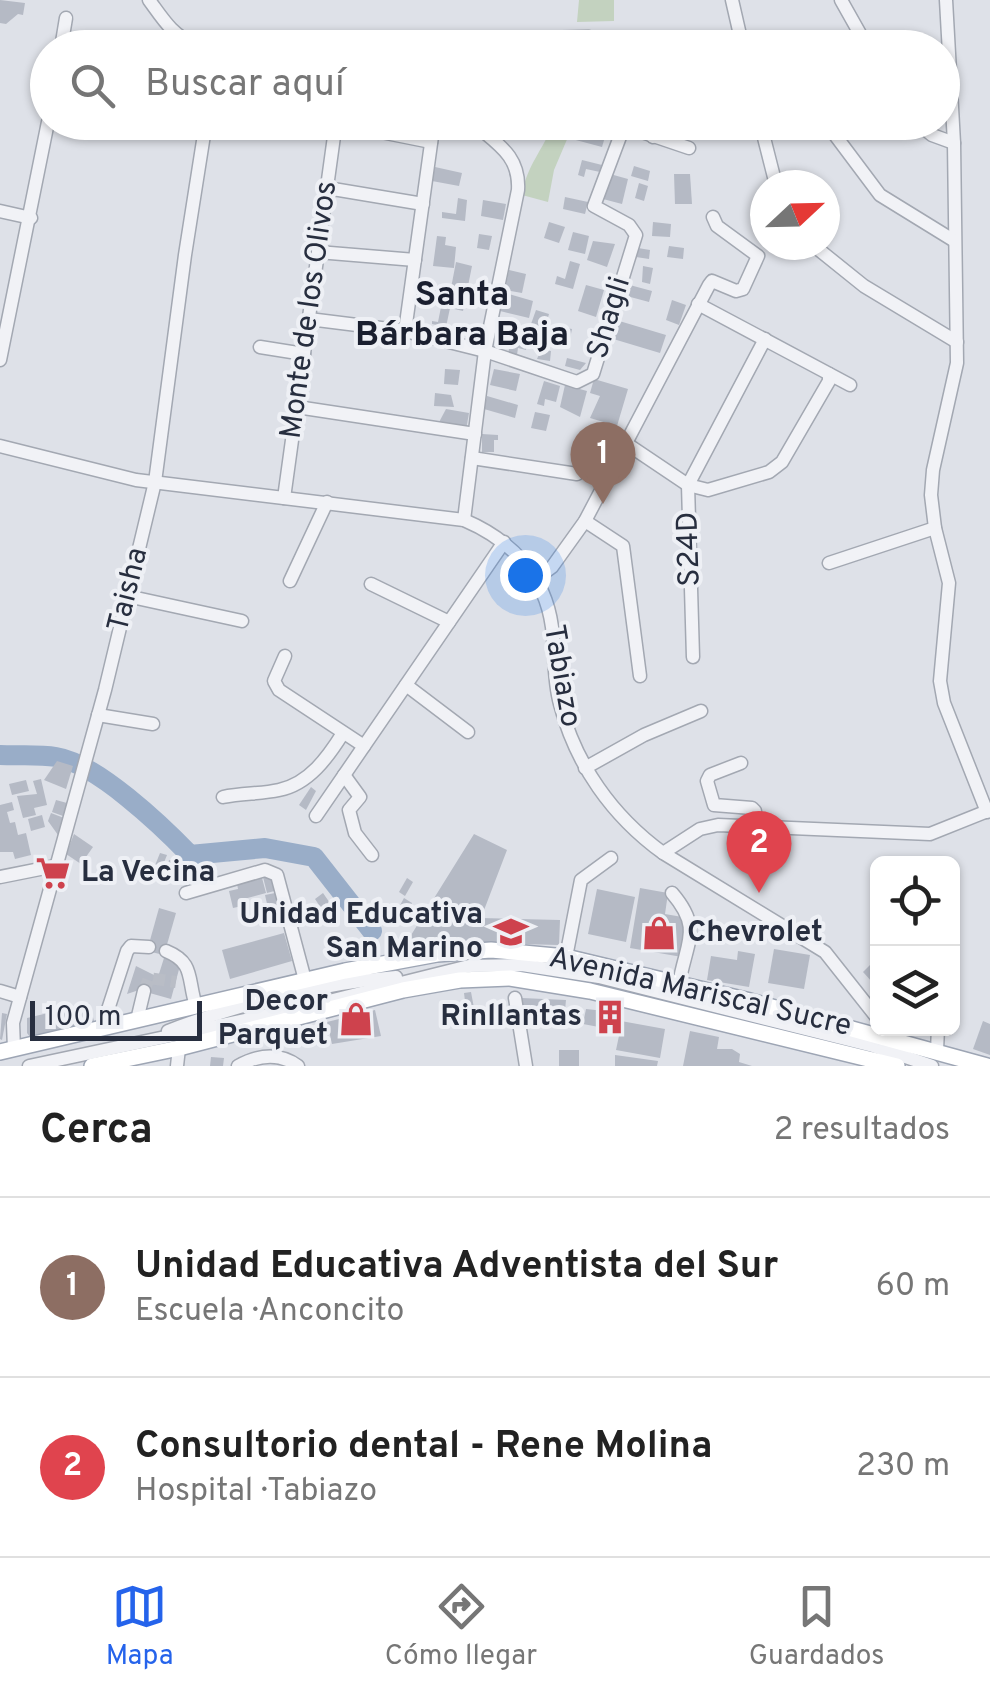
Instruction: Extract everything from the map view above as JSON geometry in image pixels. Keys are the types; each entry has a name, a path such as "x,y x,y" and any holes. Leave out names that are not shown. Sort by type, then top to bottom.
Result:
{"main road":[{"name":"Avenida Mariscal Sucre","path":"7,1050 305,980 437,954 490,950 566,957 870,1029"},
{"name":"Avenida Mariscal Sucre","path":"92,1066 403,990 460,980 511,978 590,990 865,1062 904,1063"},
{"name":"Avenida Mariscal Sucre","path":"893,1036 935,1058 987,1066"}],"street":[{"path":"732,0 739,30"},
{"path":"841,0 858,30"},
{"path":"946,0 948,30"},
{"path":"155,2 174,30"},
{"path":"64,30 66,18"},
{"path":"0,360 45,140"},
{"name":"Taisha","path":"7,1050 98,715 155,482 203,140"},
{"name":"Monte de los Olivos","path":"284,498 334,140"},
{"path":"405,331 431,142 421,140"},
{"path":"464,520 485,352 518,190 519,169 492,140"},
{"name":"Shagli","path":"309,319 405,331 576,382 586,380 593,374 636,235 629,225 596,210 594,204 619,140"},
{"name":"Shagli","path":"663,140 689,148"},
{"path":"765,140 772,170"},
{"path":"840,140 880,194 953,240"},
{"path":"946,140 954,143"},
{"path":"663,852 700,829 718,825 930,834 989,811 942,693 949,583 931,494 933,470 954,386 957,342 954,140"},
{"path":"327,188 423,204"},
{"path":"0,211 31,218"},
{"path":"537,578 552,566 585,521 712,282 736,291 743,289 758,256 718,226 714,217"},
{"path":"318,252 416,260"},
{"path":"831,260 864,286 957,342"},
{"path":"698,304 850,386"},
{"name":"S24D","path":"693,658 688,486 765,339"},
{"path":"260,347 304,354"},
{"path":"627,444 688,486 714,489 769,472 782,462 829,381 829,374"},
{"path":"297,407 475,434"},
{"name":"Tabiazo","path":"0,446 155,482 464,520 504,542 537,578 549,608 558,699 585,768 625,822 663,852 825,952 870,1008"},
{"path":"472,458 577,474"},
{"path":"290,581 327,502"},
{"path":"585,521 623,546 640,676"},
{"path":"829,562 935,528"},
{"path":"316,816 504,542"},
{"path":"371,584 450,622"},
{"path":"128,596 242,621"},
{"path":"285,656 274,681 279,690 364,746"},
{"path":"406,685 468,732"},
{"path":"585,768 644,735 701,711"},
{"path":"98,715 153,724"},
{"path":"223,797 280,790 297,783 326,761 343,733"},
{"path":"741,762 710,775 707,780 714,805 752,808 754,827"},
{"path":"344,775 360,797 349,810 349,820 372,855"},
{"path":"566,957 581,880 611,858"},
{"path":"0,877 55,866"},
{"path":"186,893 265,870 274,872 305,980"},
{"path":"672,893 687,910 692,923 679,984"},
{"path":"102,1028 127,951 132,946 149,947"},
{"path":"166,950 187,965 183,984 196,1006"},
{"path":"29,1066 297,1009 469,966 522,965 599,978 855,1041 904,1063 935,1058"},
{"path":"0,991 20,997"},
{"path":"137,1020 144,992"},
{"path":"515,998 526,1066"},
{"path":"890,1036 904,1063"},
{"path":"177,1066 178,1048"},
{"path":"238,1066 254,1058 272,1056 298,1066"}],"green space":[{"path":"579,0 614,0 614,21 577,22"},
{"path":"567,140 554,170 548,202 522,195 527,175 545,141"}],"building":[{"path":"0,0 25,3 23,15 0,23"},
{"path":"576,140 604,140 602,147"},
{"path":"582,160 602,165 600,172 586,169 584,177 578,175"},
{"path":"634,166 650,171 648,181 631,176"},
{"path":"435,167 462,173 459,186 432,181"},
{"path":"610,174 628,179 622,204 603,199"},
{"path":"674,174 690,174 692,204 675,204"},
{"path":"639,183 648,186 644,201 635,198"},
{"path":"565,197 588,202 585,214 563,209"},
{"path":"458,198 467,200 465,221 442,218 442,212 456,214"},
{"path":"483,200 506,204 503,220 481,216"},
{"path":"549,222 565,227 559,243 544,238"},
{"path":"653,222 671,224 670,237 652,236"},
{"path":"573,232 589,236 585,254 568,250"},
{"path":"479,234 492,236 489,250 477,248"},
{"path":"437,236 446,237 445,245 456,247 454,268 433,266"},
{"path":"593,241 615,244 607,267 587,260"},
{"path":"669,246 684,248 683,259 667,257"},
{"path":"638,248 650,250 649,259 636,257"},
{"path":"570,261 580,264 573,289 555,284 557,276 565,279"},
{"path":"456,262 472,266 463,311 450,308 452,297 418,291 420,282 451,288"},
{"path":"643,266 653,268 650,284 642,282"},
{"path":"509,270 526,274 522,293 505,290"},
{"path":"626,284 652,291 649,302 623,295"},
{"path":"586,285 604,290 596,317 578,311"},
{"path":"505,293 533,301 529,318 500,311"},
{"path":"672,300 686,305 679,325 666,320"},
{"path":"441,307 450,308 446,327 432,324 438,322"},
{"path":"536,310 549,314 545,328 531,324"},
{"path":"616,320 666,335 660,353 610,338"},
{"path":"562,327 572,329 569,344 559,341"},
{"path":"512,337 528,340 526,350 518,348 517,355 508,353"},
{"path":"541,350 551,351 550,361 537,359"},
{"path":"567,358 586,363 580,370 565,366"},
{"path":"445,369 460,370 458,385 444,384"},
{"path":"494,369 520,374 516,391 490,385"},
{"path":"594,379 628,389 617,426 590,418 600,396 590,393"},
{"path":"544,381 560,386 556,402 545,399 544,406 537,404"},
{"path":"565,385 587,391 580,417 560,407"},
{"path":"435,393 451,395 454,407 434,406"},
{"path":"487,396 518,405 515,418 484,409"},
{"path":"446,409 469,413 466,430 437,426"},
{"path":"535,412 550,415 546,431 531,428"},
{"path":"482,434 498,435 494,452 482,452"},
{"path":"57,761 73,766 66,789 44,780"},
{"path":"41,779 47,805 34,808 36,815 23,818 17,796 37,794 33,781"},
{"path":"26,780 29,791 12,795 9,784"},
{"path":"311,787 316,791 306,810 299,805"},
{"path":"56,800 67,803 63,816 52,812"},
{"path":"12,802 14,810 7,812 10,823 15,822 18,835 26,833 31,855 15,859 13,852 0,852 0,805"},
{"path":"51,813 64,818 58,835 48,821"},
{"path":"42,815 45,827 31,831 28,819"},
{"path":"74,834 93,847 81,864 66,854"},
{"path":"474,834 507,850 481,918 560,920 559,945 471,943 410,947 408,940"},
{"path":"160,853 167,855 159,875 152,873"},
{"path":"169,860 177,861 173,878 165,876"},
{"path":"274,875 278,890 267,893 263,877"},
{"path":"262,878 266,893 240,900 242,906 233,908 229,891 238,889 237,884"},
{"path":"407,878 413,882 405,896 399,892"},
{"name":"Chevrolet","path":"640,888 668,893 665,914 688,918 682,957 630,948"},
{"path":"597,889 635,897 626,942 588,934"},
{"path":"275,893 281,918 271,921 265,895"},
{"path":"323,893 332,906 329,908 315,899"},
{"path":"404,898 412,903 406,914 398,909"},
{"path":"325,903 329,914 297,928 292,909"},
{"path":"159,908 176,913 164,955 147,951"},
{"path":"284,933 292,961 230,979 222,950"},
{"path":"376,943 379,953 366,956 364,946"},
{"path":"774,949 810,955 804,989 768,983"},
{"path":"738,951 755,954 749,987 707,980 711,956 737,960"},
{"path":"164,958 181,962 171,999 139,990 127,994 136,966 158,977"},
{"path":"471,992 474,1008 466,1009 464,993"},
{"path":"522,998 566,1000 564,1021 523,1016"},
{"path":"89,1003 94,1021 30,1037 27,1033 27,1018 65,1009 66,1012"},
{"path":"586,1009 623,1013 621,1021 665,1029 660,1058 616,1050 620,1031 583,1024"},
{"path":"375,1010 381,1036 332,1044 327,1022"},
{"path":"2,1013 7,1014 2,1040 0,1039"},
{"path":"983,1021 990,1024 990,1055 973,1049"},
{"path":"690,1031 719,1037 717,1049 732,1049 740,1054 739,1062 752,1066 683,1066"},
{"path":"559,1050 579,1050 579,1066 559,1066"},
{"path":"615,1055 658,1061 657,1066 615,1066"},
{"path":"211,1057 224,1058 223,1066 210,1066"}],"waterway":[{"path":"0,755 56,757 90,771 128,797 190,855 265,848 314,857 372,931"}],"tunnel":[{"path":"144,991 149,978 176,982"}],"place":[{"name":"Unidad Educativa Adventista del Sur","path":"603,504"},
{"name":"La Vecina","path":"53,873"},
{"name":"Consultorio dental - Rene Molina","path":"759,893"},
{"name":"Unidad Educativa San Marino","path":"511,932"},
{"name":"Chevrolet","path":"659,933"},
{"name":"Rinllantas","path":"610,1017"},
{"name":"Decor Parquet","path":"356,1019"}],"district":[{"name":"Santa Bárbara Baja","path":"462,316"}]}
